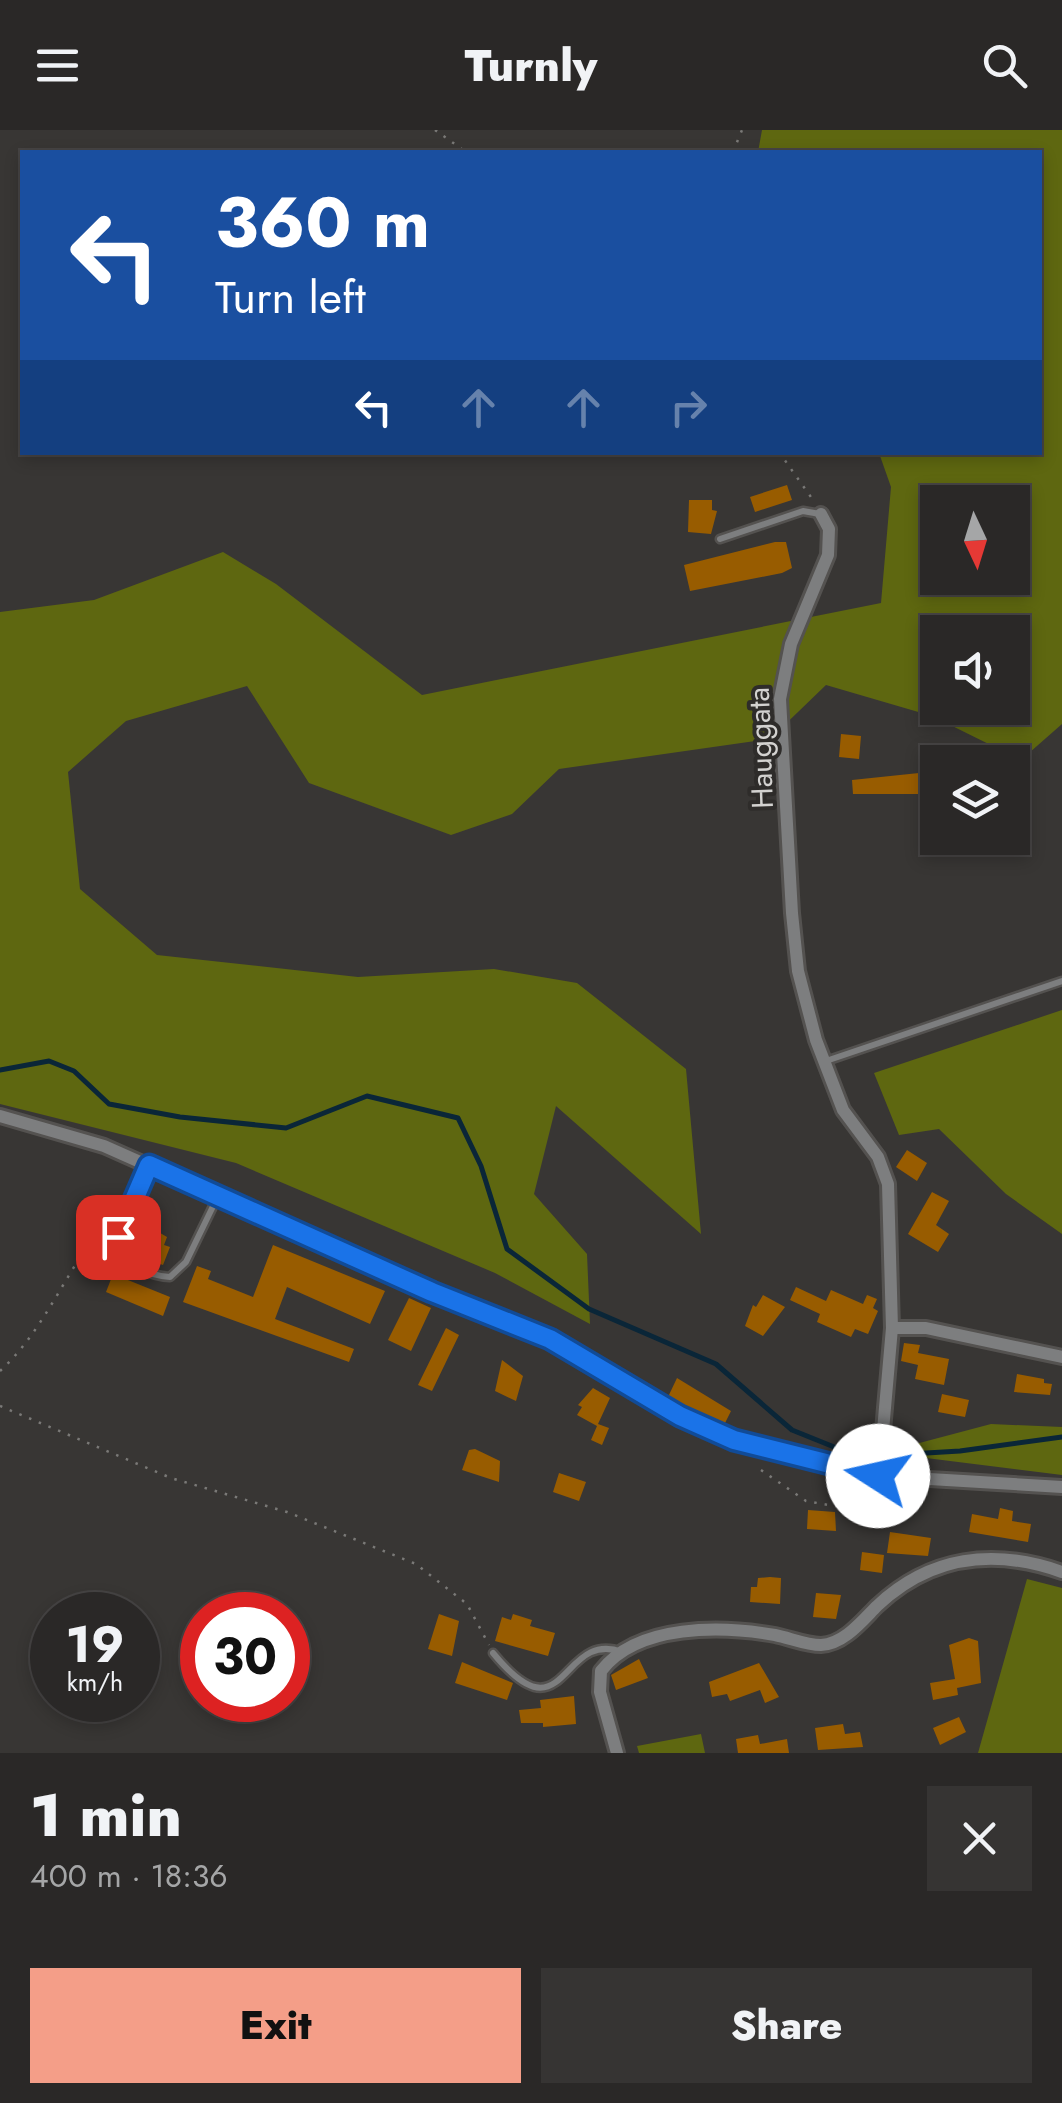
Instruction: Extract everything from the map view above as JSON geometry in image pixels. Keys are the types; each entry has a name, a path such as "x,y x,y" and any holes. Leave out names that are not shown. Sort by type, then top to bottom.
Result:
{"street":[{"name":"Hauggata","path":"821,514 830,529 828,555 788,654 780,699 794,943 804,1000 843,1110 886,1171 892,1328 880,1464"},
{"path":"0,1116 85,1139 432,1292 550,1339 680,1416 734,1440 880,1464 1062,1487"},
{"path":"892,1328 926,1328 1062,1357"},
{"path":"617,1753 600,1678 608,1663 622,1653 672,1635 704,1630 740,1630 825,1644 849,1632 908,1580 946,1563 998,1558 1062,1572"}],"lane":[{"path":"720,539 803,511 821,514"},
{"path":"825,1062 1062,982"},
{"path":"149,1165 118,1237 118,1251 135,1265 164,1277 176,1272 186,1262 218,1196"},
{"path":"493,1653 521,1682 545,1687 559,1684 588,1652 608,1647 622,1653"}],"path":[{"path":"435,130 463,150"},
{"path":"781,455 821,514"},
{"path":"0,1371 30,1340 99,1228 137,1193"},
{"path":"0,1406 138,1466 287,1512 416,1564 467,1604 493,1653"},
{"path":"761,1470 806,1501 840,1507"}],"green space":[{"path":"762,130 1062,130 1062,724 1030,752 1030,745 991,745 950,725 1030,725 1030,615 920,615 920,712 826,685 770,739 559,769 512,814 451,835 309,783 247,686 126,721 68,772 80,889 157,955 358,977 494,969 577,983 686,1069 701,1234 556,1106 534,1194 587,1254 590,1324 495,1273 236,1163 0,1104 0,612 94,600 223,552 276,584 422,695 881,603 891,487 880,455 1042,455 1042,150 758,150"},
{"path":"1062,1010 1062,1234 1006,1194 939,1129 899,1135 874,1073"},
{"path":"991,1424 1062,1427 1062,1475 926,1458 908,1446"},
{"path":"1027,1579 1062,1588 1062,1753 978,1753"},
{"path":"701,1734 705,1753 639,1753 637,1746"}],"building":[{"path":"787,485 792,500 755,512 750,497"},
{"path":"689,500 712,500 712,510 717,511 711,534 688,532"},
{"path":"786,542 792,568 690,591 684,565"},
{"path":"841,734 861,736 859,759 839,757"},
{"path":"919,773 920,794 853,794 852,780"},
{"path":"907,1150 927,1163 917,1181 896,1167"},
{"path":"932,1192 949,1201 936,1225 949,1234 938,1252 908,1234"},
{"path":"145,1224 167,1237 164,1245 170,1247 163,1265 143,1258 146,1251 136,1248"},
{"path":"273,1245 385,1291 370,1324 287,1287 275,1319 354,1349 349,1362 183,1302 197,1266 211,1271 208,1279 253,1297"},
{"path":"113,1274 170,1297 163,1316 106,1292"},
{"path":"796,1287 826,1301 831,1290 863,1304 867,1295 877,1299 873,1308 878,1311 868,1334 855,1329 851,1337 817,1322 820,1314 790,1300"},
{"path":"763,1295 785,1307 763,1336 745,1326 753,1305 756,1307"},
{"path":"409,1298 431,1308 411,1351 388,1340"},
{"path":"446,1328 459,1335 432,1391 418,1385"},
{"path":"904,1343 920,1345 918,1353 949,1359 944,1385 915,1379 918,1365 901,1361"},
{"path":"502,1360 523,1376 516,1401 495,1391"},
{"path":"1017,1374 1052,1384 1050,1395 1014,1392"},
{"path":"677,1378 731,1411 724,1425 668,1397"},
{"path":"593,1388 610,1398 598,1424 609,1428 602,1445 591,1440 597,1426 577,1415 582,1407 578,1405"},
{"path":"942,1394 969,1400 965,1417 938,1412"},
{"path":"469,1450 500,1461 499,1482 462,1470"},
{"path":"559,1473 586,1482 579,1501 553,1492"},
{"path":"1000,1508 1013,1511 1012,1521 1031,1524 1028,1542 969,1532 972,1514 998,1519"},
{"path":"808,1510 835,1512 836,1531 807,1529"},
{"path":"890,1532 931,1538 928,1556 887,1553"},
{"path":"862,1552 884,1555 882,1573 860,1570"},
{"path":"758,1578 781,1578 780,1604 750,1602 751,1587 757,1587"},
{"path":"816,1593 841,1595 836,1619 813,1617"},
{"path":"439,1614 459,1621 452,1656 428,1649"},
{"path":"513,1614 532,1620 530,1626 555,1633 548,1656 495,1641 502,1617 511,1620"},
{"path":"969,1638 978,1641 981,1683 957,1688 958,1695 933,1700 930,1683 955,1679 949,1645"},
{"path":"639,1659 648,1678 616,1690 611,1675"},
{"path":"462,1662 513,1683 507,1700 455,1683"},
{"path":"759,1663 779,1697 765,1703 760,1690 730,1701 727,1694 712,1697 709,1682"},
{"path":"574,1696 576,1724 543,1727 543,1723 521,1723 519,1710 541,1708 540,1700"},
{"path":"959,1717 966,1732 940,1745 933,1728"},
{"path":"843,1724 845,1734 860,1732 863,1747 818,1750 815,1728"},
{"path":"758,1735 760,1744 787,1739 789,1753 738,1753 736,1739"}],"waterway":[{"path":"0,1070 49,1061 74,1071 109,1104 180,1117 286,1128 367,1096 458,1118 481,1166 507,1249 589,1309 716,1364 792,1430 859,1457 960,1451 1062,1437"}],"route":[{"path":"118,1237 149,1165 432,1292 550,1339 680,1416 734,1440 814,1464 878,1476"}]}
